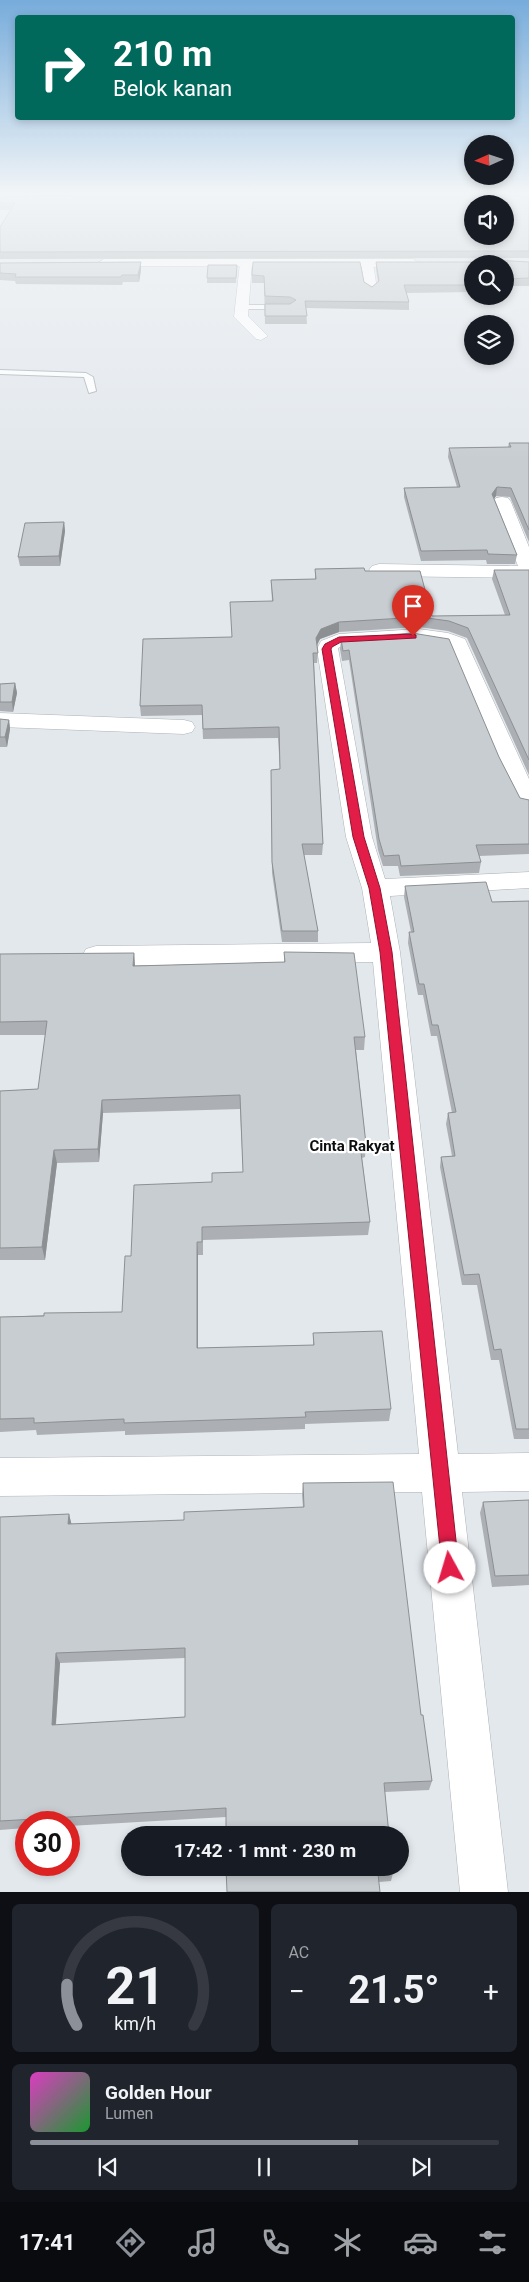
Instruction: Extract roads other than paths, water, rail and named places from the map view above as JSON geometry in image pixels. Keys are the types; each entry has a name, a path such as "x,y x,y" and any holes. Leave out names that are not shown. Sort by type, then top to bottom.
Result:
{"street":[{"path":"244,283 241,317 244,322 261,336"},
{"path":"370,283 371,289"},
{"path":"379,570 529,571 502,502"},
{"path":"484,1892 386,952 375,888 359,837 327,649 332,642 339,640 432,636 451,638 458,643 511,767 529,803"},
{"path":"0,720 184,727"},
{"path":"375,888 529,880"},
{"path":"67,956 386,952"},
{"path":"0,1477 529,1472"}],"lane":[{"path":"241,307 290,308"},
{"path":"0,372 86,375 89,377 92,391"}],"district":[{"name":"Cinta Rakyat","path":"352,1146"}]}
